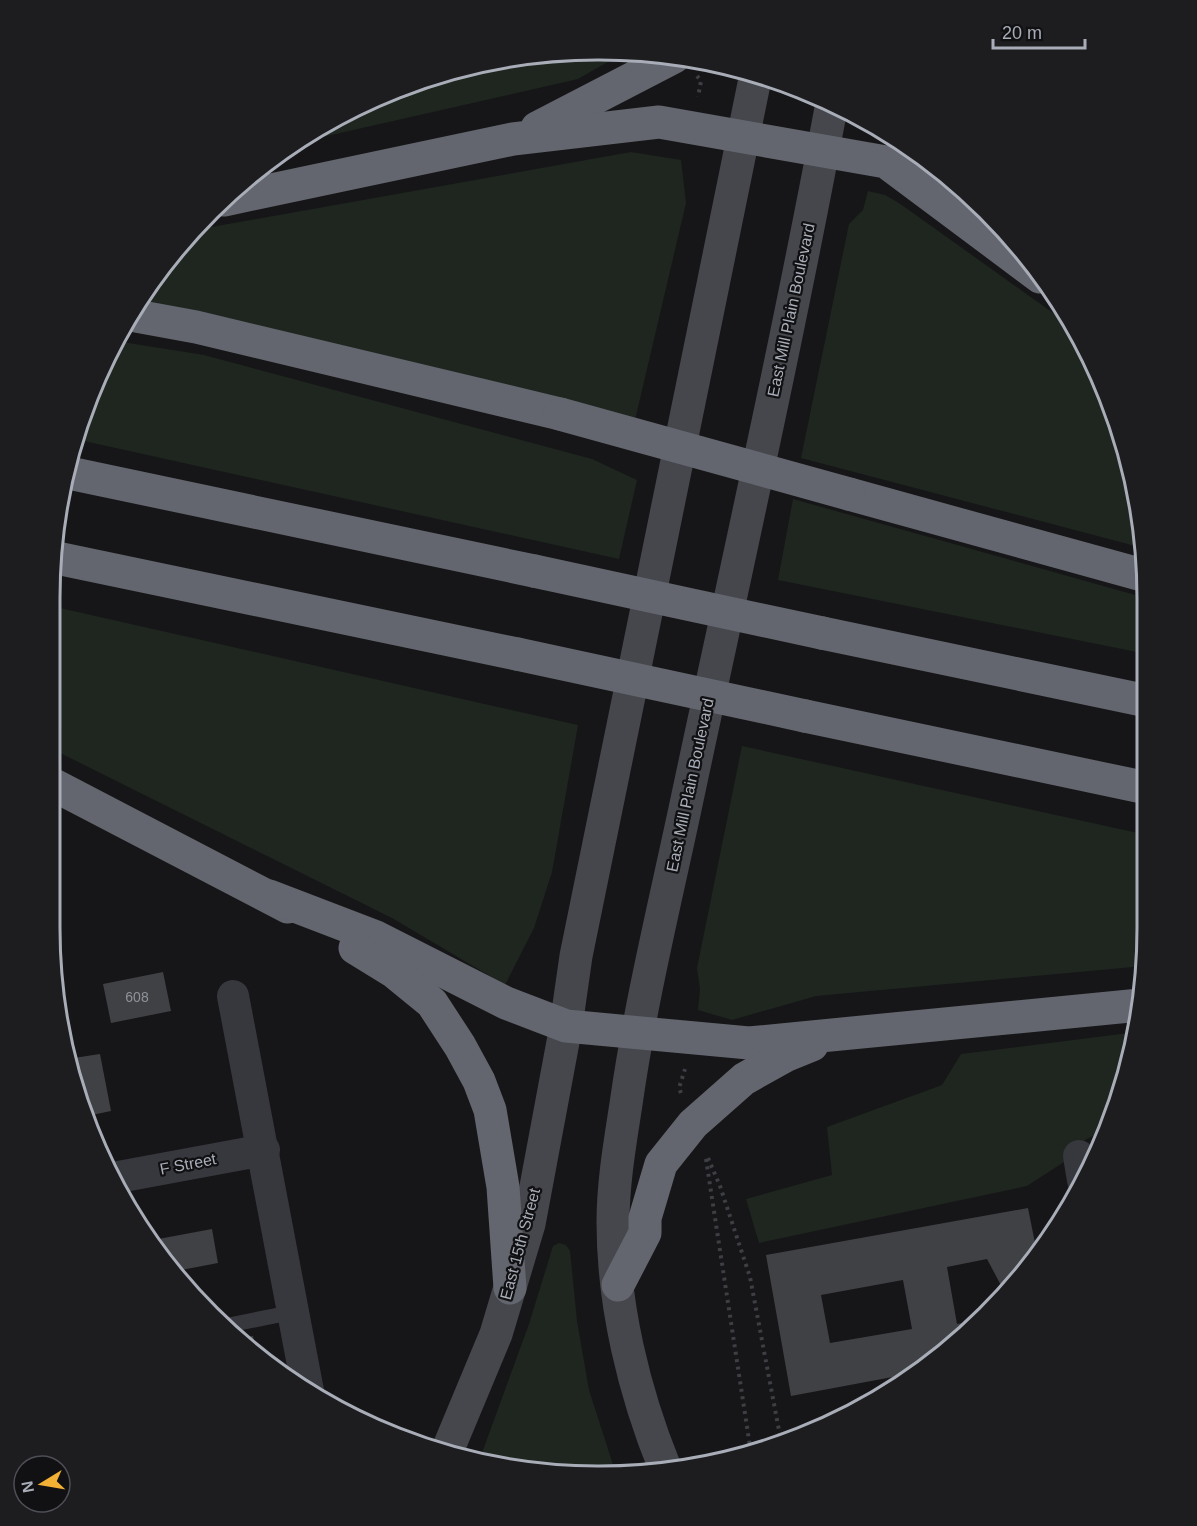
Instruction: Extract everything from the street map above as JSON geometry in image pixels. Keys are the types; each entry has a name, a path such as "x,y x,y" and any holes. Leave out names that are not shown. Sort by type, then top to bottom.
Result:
{"highway":[{"path":"513,139 599,98 675,66"},
{"path":"240,197 513,139 659,122 886,162 1017,259"},
{"path":"140,317 196,327 560,414 1136,573"},
{"path":"74,474 1137,699"},
{"path":"61,559 1137,786"},
{"path":"60,788 269,896 394,972 432,1004 460,1046 479,1081 490,1110 503,1187 510,1288"},
{"path":"269,896 376,937 506,1003 566,1026 748,1043 1131,1006"},
{"path":"618,1286 645,1233 645,1218 662,1164 693,1124 744,1079 785,1056 840,1034"}],"main road":[{"path":"566,1026 576,956 754,83"},
{"name":"East Mill Plain Boulevard","path":"662,1462 648,1427 631,1363 618,1286 613,1223 616,1168 636,1032 755,483 830,113"},
{"name":"East 15th Street","path":"450,1445 496,1334 529,1224 566,1026"}],"street":[{"path":"233,996 306,1379"},
{"name":"F Street","path":"121,1176 264,1150"}],"lane":[{"path":"235,1324 294,1312"}],"path":[{"path":"687,68 701,81 697,101"},
{"path":"750,1444 706,1152 720,1186 750,1277 780,1434"}],"shaded area":[{"path":"611,60 578,79 320,137 392,101 459,78 528,65 563,61"},
{"path":"631,152 681,160 686,203 635,420 149,302 171,271 209,228"},
{"path":"868,191 885,195 1056,315 1081,360 1108,425 1127,493 1134,546 801,458 849,224 863,210"},
{"path":"125,342 204,355 592,459 637,480 619,559 84,441 101,392"},
{"path":"793,499 1137,595 1137,652 778,580"},
{"path":"60,608 578,725 552,872 534,928 505,985 392,918 60,753"},
{"path":"742,746 1137,833 1136,967 816,996 732,1020 698,1010 700,989 697,968"},
{"path":"1127,1033 1119,1067 1096,1135 1081,1142 1064,1162 1027,1186 759,1243 746,1199 832,1175 827,1127 942,1085 961,1054"},
{"path":"559,1243 566,1245 570,1251 577,1321 589,1390 613,1466 563,1465 482,1453 529,1324 553,1246"}],"building":[{"path":"163,972 171,1011 111,1023 103,984"},
{"path":"100,1054 111,1111 94,1115 76,1058"},
{"path":"1028,1208 1035,1243 1001,1285 987,1259 947,1267 957,1324 964,1323 926,1355 896,1376 791,1396 766,1255","holes":["903,1280 912,1329 830,1343 821,1295"]},
{"path":"212,1229 218,1263 183,1270 159,1239"}]}
